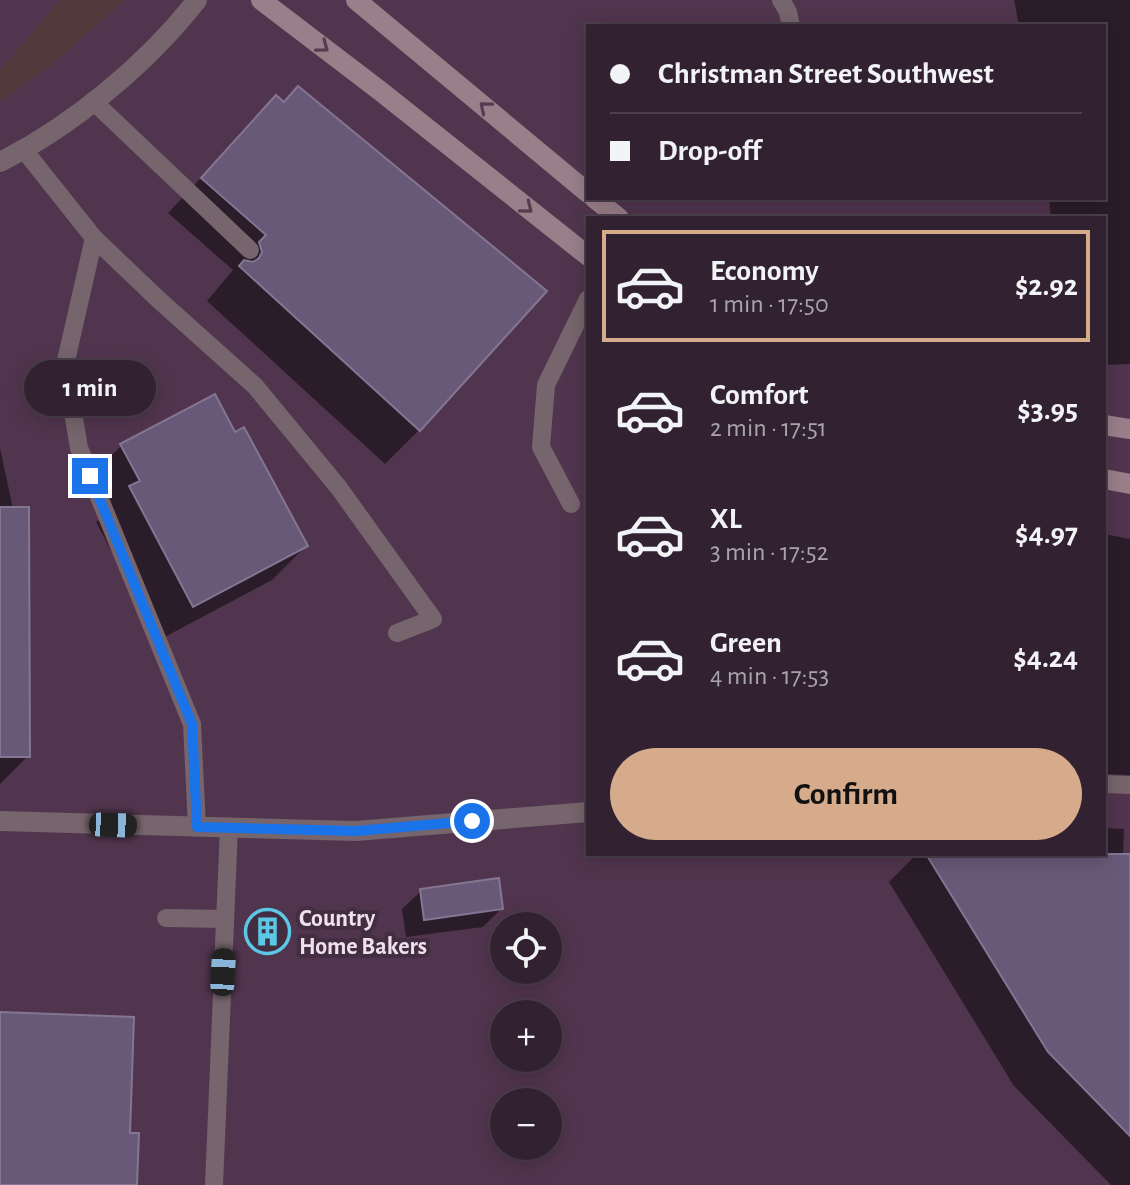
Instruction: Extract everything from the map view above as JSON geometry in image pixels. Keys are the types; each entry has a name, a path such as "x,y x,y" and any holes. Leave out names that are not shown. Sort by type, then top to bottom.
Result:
{"main road":[{"path":"261,0 586,254"},
{"path":"356,0 586,191"},
{"path":"596,200 616,216"},
{"path":"1106,425 1130,429"},
{"path":"1106,479 1130,484"}],"street":[{"path":"0,162 24,150 117,82 197,0"},
{"path":"0,821 356,831 586,812"}],"lane":[{"path":"781,0 791,24"},
{"path":"93,101 250,250"},
{"path":"24,150 94,238 255,386 339,488 433,619 397,633"},
{"path":"94,238 65,365 79,448 192,724 197,827"},
{"path":"571,504 541,447 546,385 586,303"},
{"path":"1106,784 1130,785"},
{"path":"214,1185 229,827"},
{"path":"166,918 225,919"}],"shaded area":[{"path":"0,0 1130,0 1130,1185 0,1185"},
{"path":"60,0 125,0 48,68 0,102 0,70"}],"building":[{"path":"298,86 547,291 420,431 239,266 244,260 253,262 259,258 262,252 259,242 266,235 201,178 276,95 284,102"},
{"path":"215,394 235,432 244,427 308,546 193,607 129,486 140,481 120,444"},
{"path":"0,507 29,507 30,757 0,757"},
{"path":"1130,854 1130,1136 1048,1052 927,856"},
{"path":"499,878 503,909 424,920 420,889"},
{"path":"0,1012 134,1017 130,1133 139,1133 137,1185 0,1185"}],"place":[{"name":"Country Home Bakers","path":"268,932"}],"route":[{"path":"90,476 192,724 197,827 356,831 472,821"}]}
